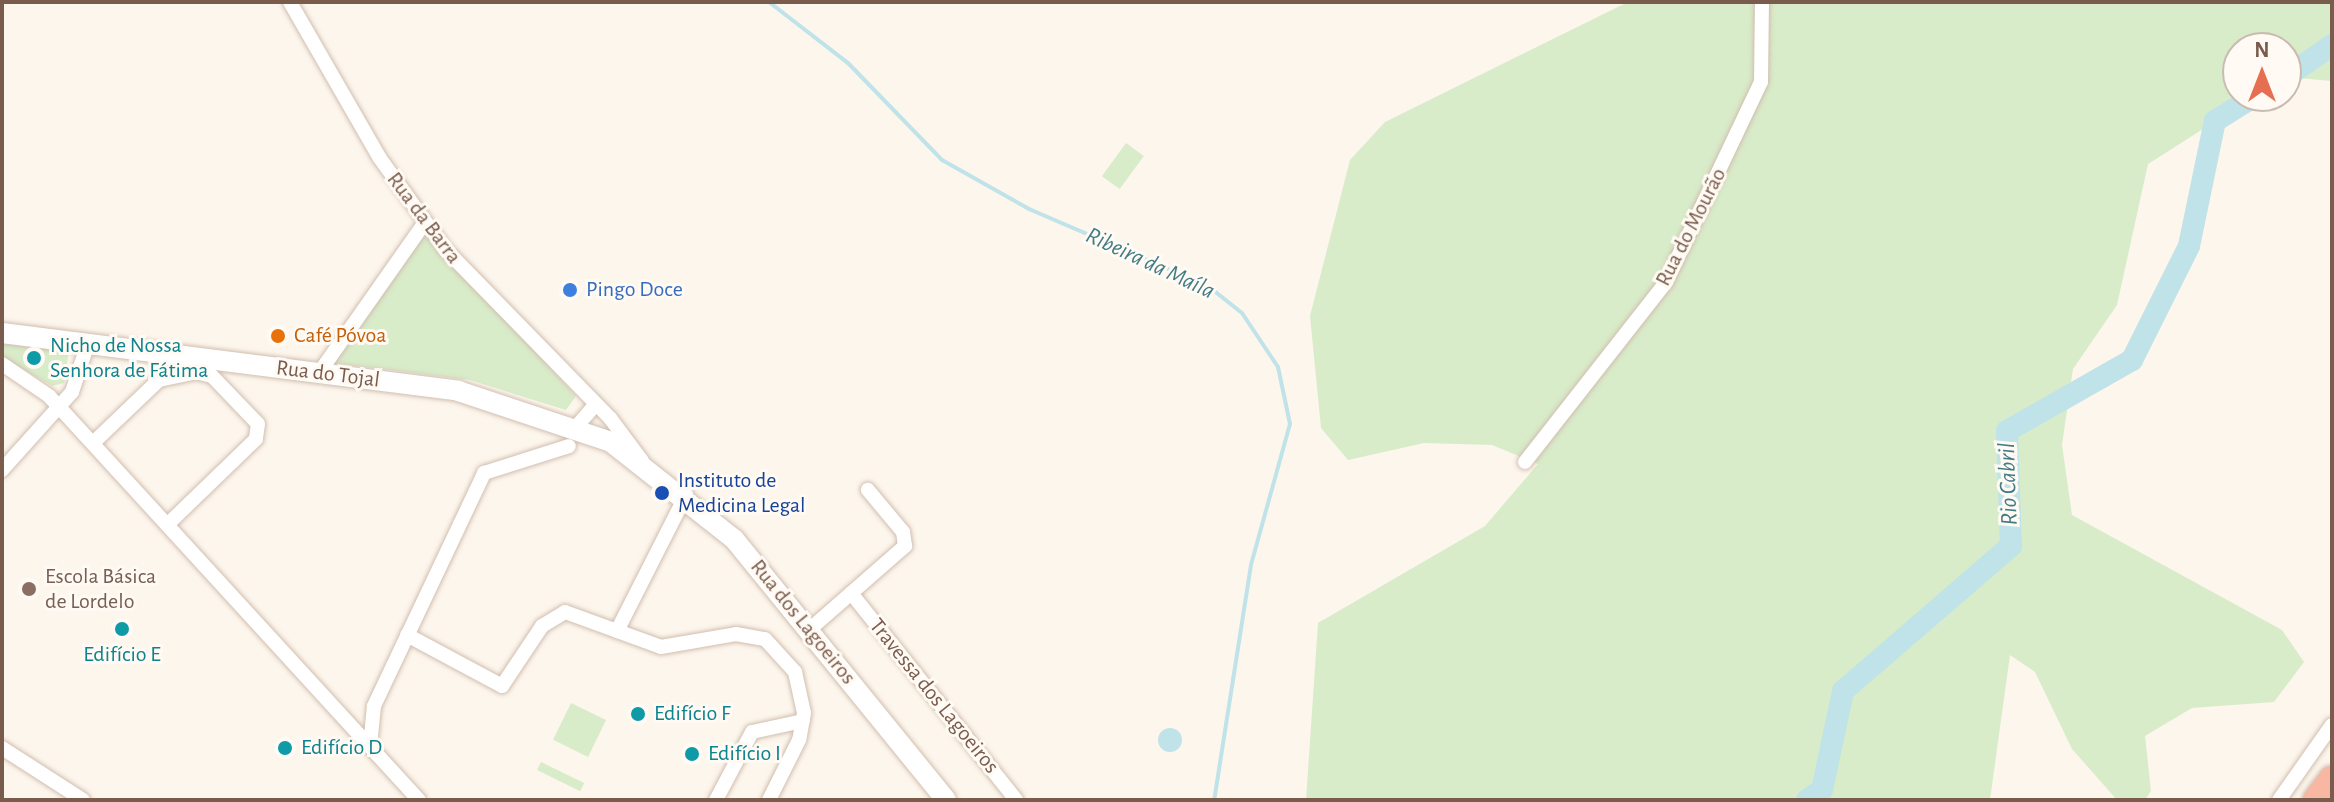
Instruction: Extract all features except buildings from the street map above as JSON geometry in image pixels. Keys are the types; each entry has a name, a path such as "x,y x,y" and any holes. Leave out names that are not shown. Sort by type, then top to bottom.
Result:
{"main road":[{"name":"Rua do Tojal","path":"2,333 479,395 642,461"},
{"name":"Rua dos Lagoeiros","path":"642,461 686,495 734,539 946,800"}],"street":[{"name":"Rua da Barra","path":"290,2 425,222 600,408 642,461"},
{"name":"Rua do Mourão","path":"1525,462 1666,282 1761,82 1762,2"},
{"path":"319,373 425,222"},
{"path":"2,470 76,385 88,343"},
{"path":"2,364 60,407 419,800"},
{"path":"93,443 159,380 196,372 212,376 258,424 256,439 168,524"},
{"path":"370,746 372,710 484,473 577,435 600,408"},
{"path":"809,630 906,543 868,490"},
{"path":"617,631 686,495"},
{"name":"Travessa dos Lagoeiros","path":"851,593 1016,800"},
{"path":"407,635 502,686 542,626 560,613 580,613 617,631 668,648 736,634 765,639 795,672 803,721 769,800"},
{"path":"716,800 752,732 803,721"},
{"path":"2282,799 2332,725"},
{"path":"2,748 83,800"}],"green space":[{"path":"1628,2 2332,2 2332,81 2302,78 2302,32 2222,32 2222,112 2230,112 2148,164 2117,305 2073,369 2062,445 2072,515 2282,630 2304,662 2274,702 2192,708 2145,736 2151,791 2145,800 2117,800 2072,749 2035,672 2010,655 1990,800 1306,800 1318,623 1485,526 1538,464 1492,445 1424,443 1348,460 1321,428 1310,316 1350,160 1385,122"},
{"path":"1126,143 1144,156 1120,189 1102,176"},
{"path":"425,232 576,396 566,410 470,380 333,363"},
{"path":"2,338 69,350 64,383 52,386 2,357"},
{"path":"571,703 606,720 588,757 553,740"},
{"path":"541,762 584,783 580,791 537,770"}],"water":[{"path":"1170,728 1178,732 1182,740 1178,748 1170,752 1162,748 1158,740 1162,732"}],"waterway":[{"name":"Ribeira da Maíla","path":"769,2 848,63 942,160 1029,209 1208,286 1242,313 1278,367 1290,424 1251,565 1214,800"},
{"name":"Rio Cabril","path":"2302,66 2332,45"},
{"name":"Rio Cabril","path":"1807,800 1822,790 1843,691 2011,546 2007,431 2132,360 2189,246 2215,121 2229,112"}],"place":[{"name":"Pingo Doce","path":"570,290"},
{"name":"Café Póvoa","path":"278,336"},
{"name":"Nicho de Nossa Senhora de Fátima","path":"34,358"},
{"name":"Instituto de Medicina Legal","path":"662,493"},
{"name":"Escola Básica de Lordelo","path":"29,589"},
{"name":"Edifício E","path":"122,629"},
{"name":"Edifício F","path":"638,714"},
{"name":"Edifício D","path":"285,748"},
{"name":"Edifício I","path":"692,754"}]}
